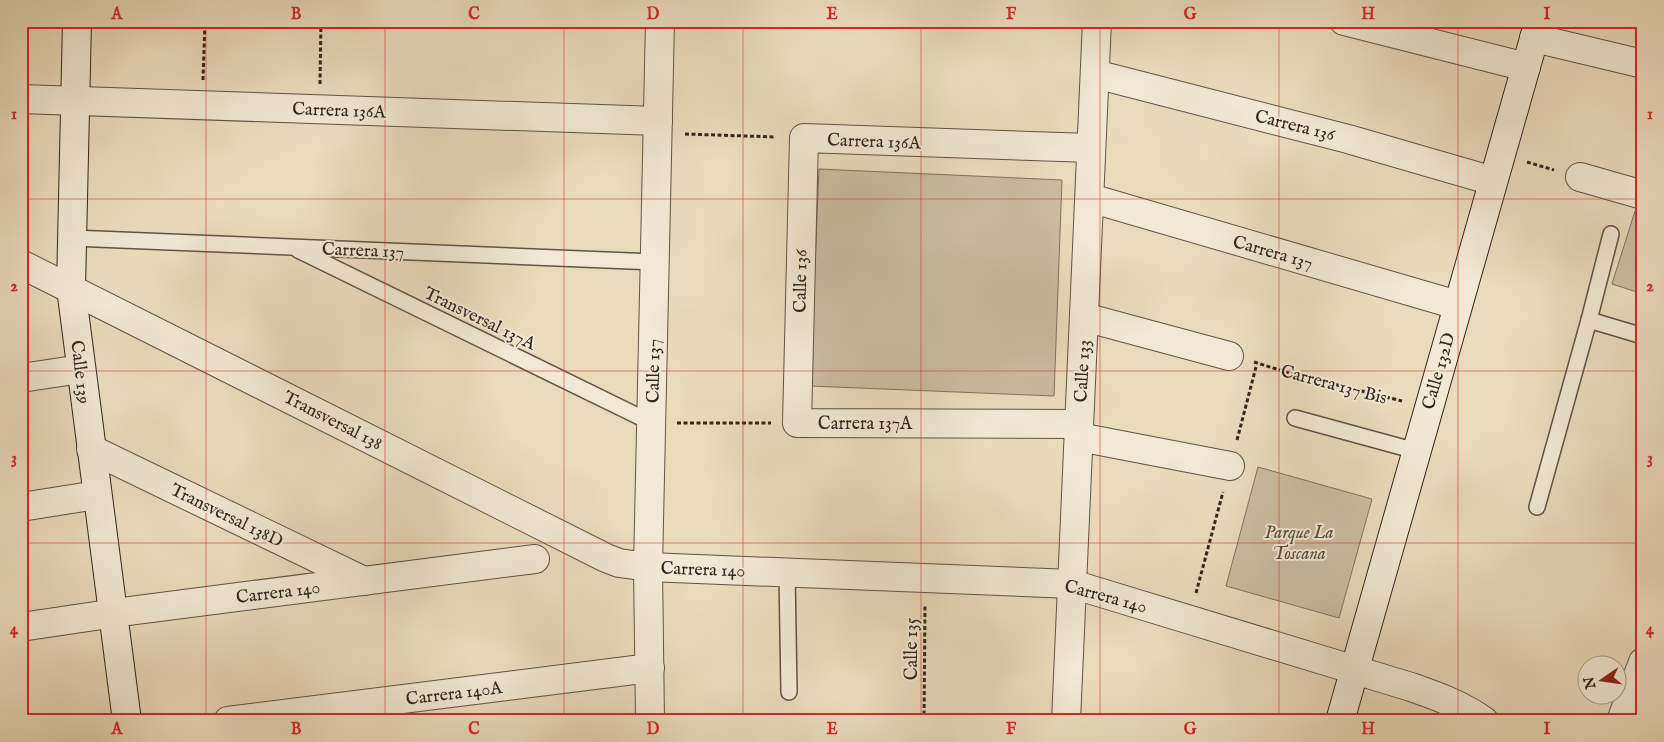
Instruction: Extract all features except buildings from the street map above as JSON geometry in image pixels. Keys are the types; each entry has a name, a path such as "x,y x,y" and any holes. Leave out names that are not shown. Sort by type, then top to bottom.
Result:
{"street":[{"name":"Calle 139","path":"77,21 71,288 127,721"},
{"name":"Calle 137","path":"650,721 648,567 660,21"},
{"name":"Calle 133","path":"1070,720 1072,584 1097,21"},
{"path":"1344,21 1526,67"},
{"path":"1536,30 1643,64"},
{"name":"Calle 132D","path":"1340,721 1536,30"},
{"name":"Carrera 136","path":"1095,74 1348,139 1493,181"},
{"name":"Carrera 136A","path":"21,99 319,109 657,127"},
{"name":"Carrera 136A","path":"804,138 1091,148"},
{"name":"Calle 136","path":"796,423 804,138"},
{"path":"1580,177 1643,195"},
{"name":"Carrera 137","path":"1090,198 1457,305"},
{"name":"Transversal 138","path":"21,264 606,558 626,564 648,567"},
{"path":"1084,317 1229,356"},
{"path":"21,378 81,369"},
{"name":"Carrera 137A","path":"796,423 1079,430 1230,466"},
{"name":"Transversal 138D","path":"91,449 364,582"},
{"path":"21,507 97,495"},
{"name":"Carrera 140","path":"21,627 113,613 534,559"},
{"name":"Carrera 140","path":"648,567 1072,584 1436,695 1464,708 1484,721"},
{"path":"1621,721 1638,692 1643,662"},
{"name":"Carrera 140A","path":"228,721 650,668"}],"lane":[{"path":"1537,507 1611,234"},
{"name":"Carrera 137","path":"72,238 655,262"},
{"name":"Transversal 137A","path":"291,247 652,423"},
{"path":"1588,320 1643,336"},
{"path":"1295,418 1416,450"},
{"path":"787,572 789,692"}],"path":[{"path":"202,105 205,21"},
{"path":"319,109 321,21"},
{"name":"Carrera 136A","path":"657,127 804,138"},
{"path":"1521,160 1580,177"},
{"name":"Carrera 137 Bis","path":"1257,363 1411,403"},
{"name":"Carrera 137A","path":"652,423 796,423"},
{"name":"Calle 135","path":"924,721 925,578"}],"green space":[{"path":"819,169 1062,180 1054,396 810,386"},
{"path":"1635,211 1643,214 1643,294 1612,284"},
{"name":"Parque La Toscana","path":"1258,467 1372,499 1339,618 1226,586"}]}
